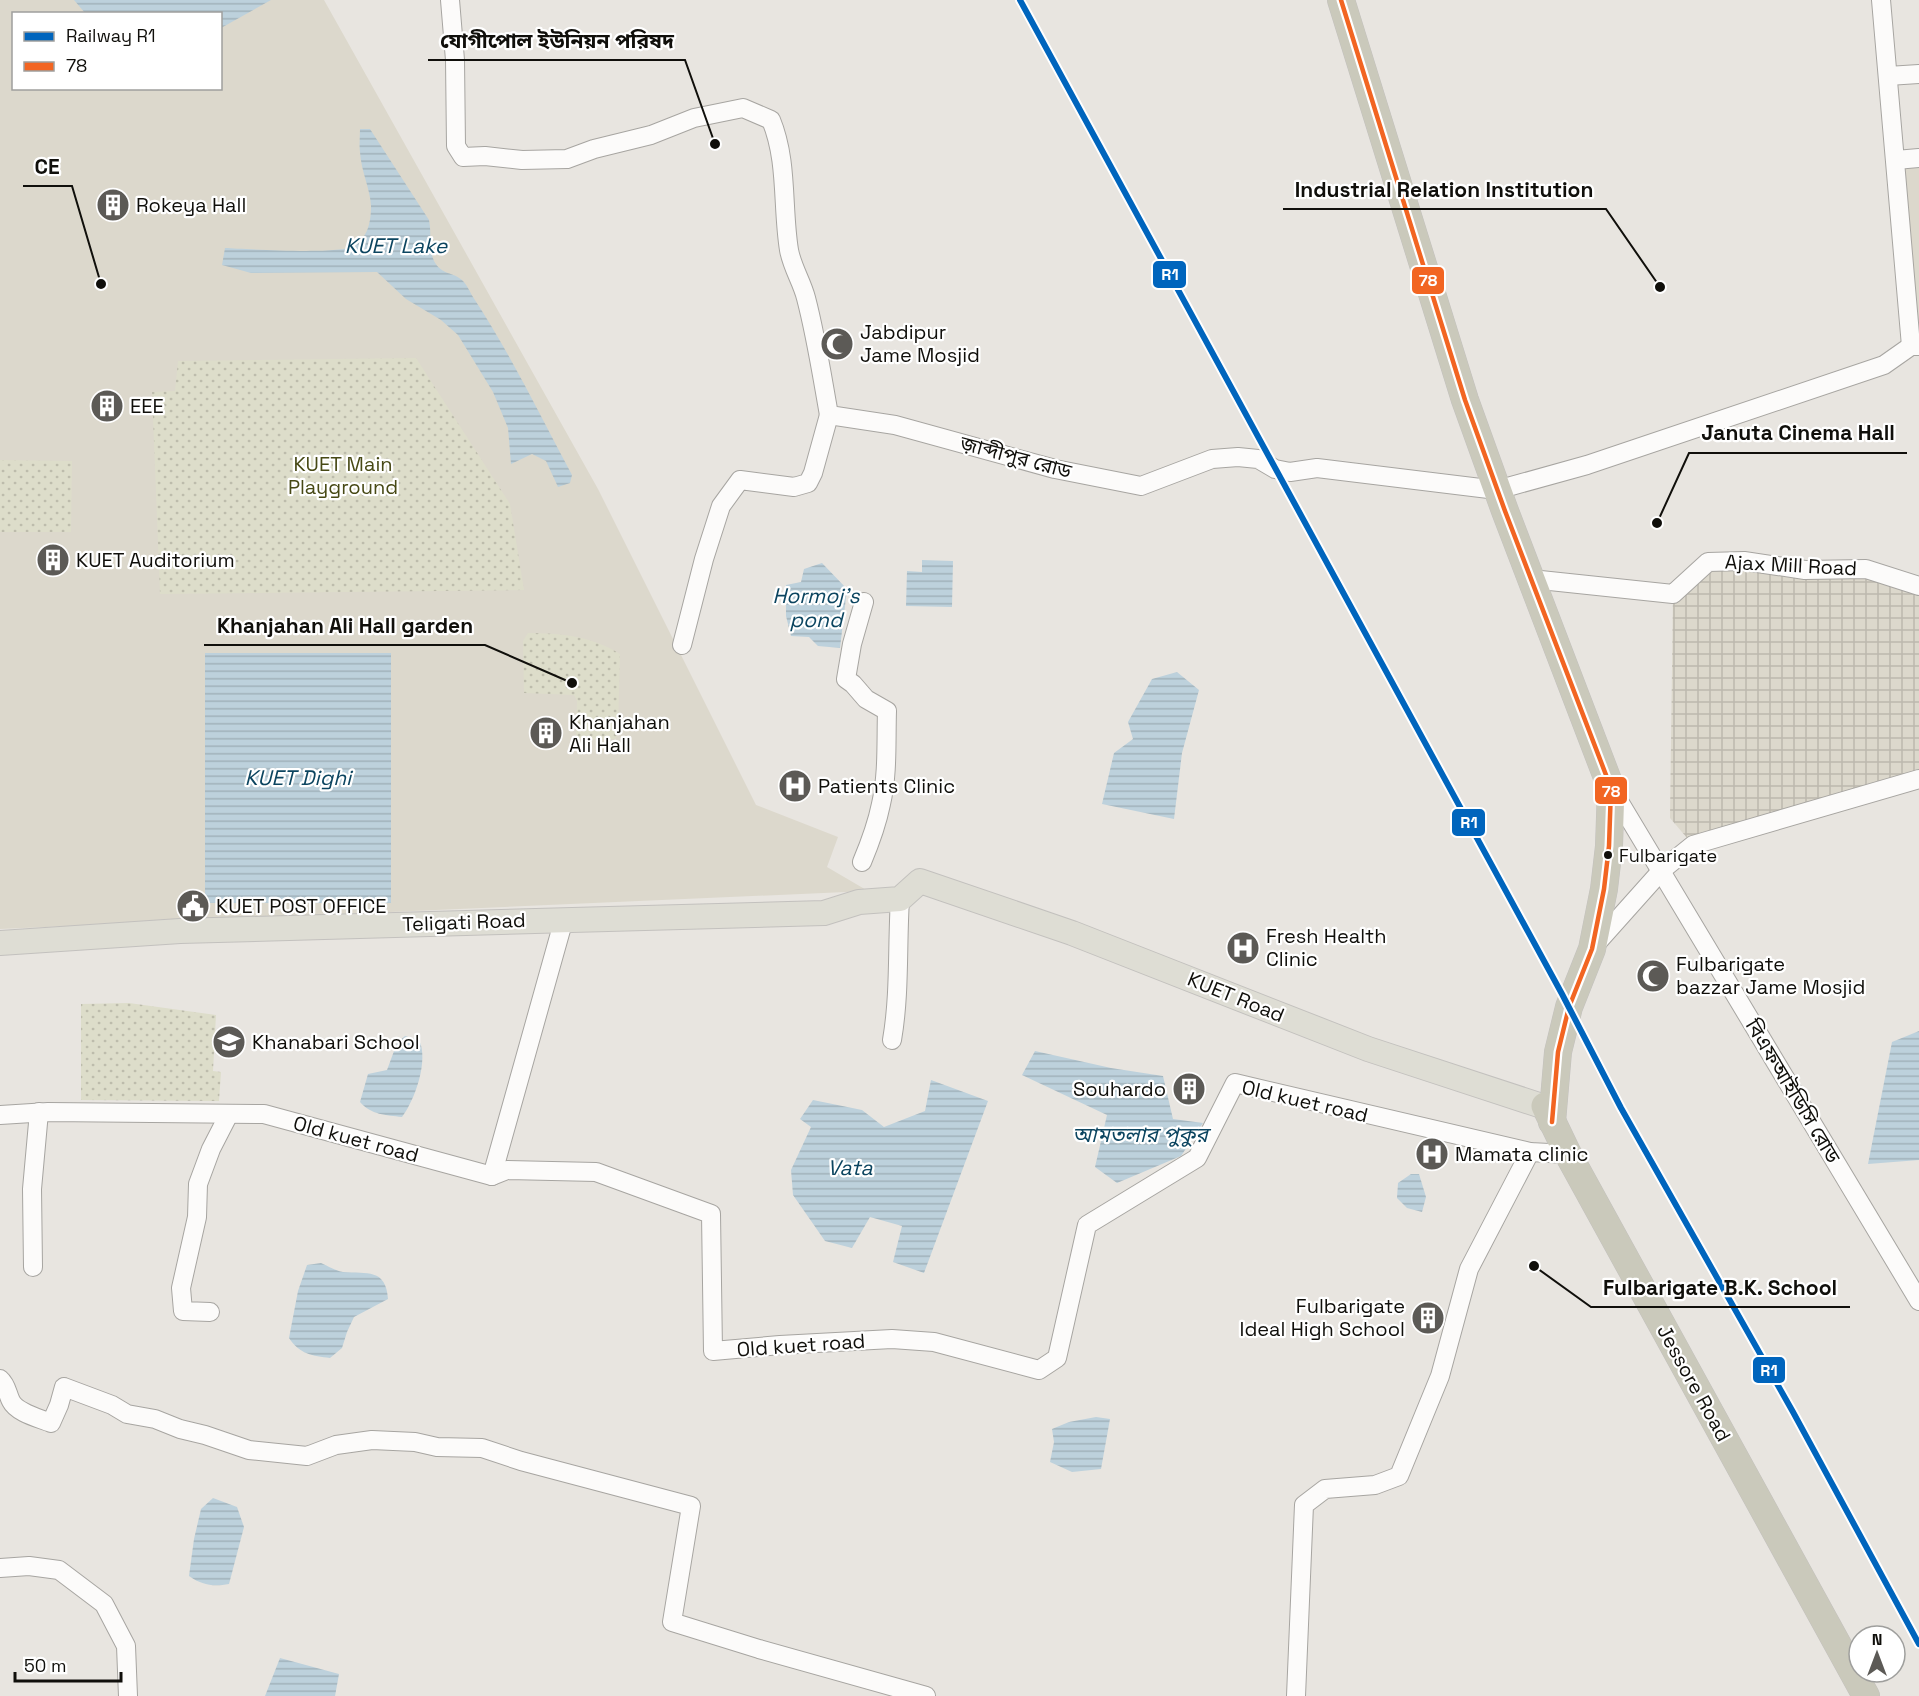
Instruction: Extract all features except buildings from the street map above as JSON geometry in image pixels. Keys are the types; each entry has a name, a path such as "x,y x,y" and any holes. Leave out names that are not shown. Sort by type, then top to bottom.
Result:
{"highway":[{"path":"1341,0 1465,400 1611,788 1609,846 1604,889 1597,919 1585,954 1562,994 1549,1037 1550,1112"},
{"name":"Jessore Road","path":"1550,1112 1568,1154 1866,1696"}],"main road":[{"name":"KUET Road","path":"900,899 921,881 1072,933 1368,1049 1550,1112"},
{"name":"Teligati Road","path":"0,943 180,931 824,913 859,902 900,899"}],"street":[{"path":"450,0 455,60 456,146 463,157 485,156 522,160 567,159 594,149 651,135 694,118 743,108 771,120 776,130 783,167 783,201 789,253 805,296 829,415 813,473 808,483 794,487 740,480 721,506 704,559 682,645"},
{"path":"1497,490 1587,465 1884,365 1915,346 1881,0"},
{"path":"1888,76 1919,74"},
{"path":"1896,160 1919,158"},
{"name":"জ়াব্দীপুর রোড","path":"829,415 895,425 1055,469 1141,486 1212,459 1238,457 1258,459 1275,469 1290,472 1317,468 1497,490"},
{"name":"Ajax Mill Road","path":"1531,579 1673,594 1708,562 1744,561 1805,570 1866,569 1919,586"},
{"path":"862,862 873,835 882,802 886,768 887,711 866,699 846,679 852,644 864,602"},
{"path":"1585,954 1662,870 1693,844 1919,779"},
{"name":"বিএফআইডিসি রোড","path":"1611,788 1919,1301"},
{"path":"892,1040 897,1013 897,935 900,899"},
{"path":"492,1176 564,919"},
{"name":"Old kuet road","path":"0,1115 39,1112 264,1114 492,1176 507,1170 596,1172 711,1214 713,1351 892,1339 934,1342 1039,1370 1057,1358 1087,1225 1197,1158 1234,1083 1530,1152 1568,1154"},
{"path":"33,1267 32,1189 39,1112"},
{"path":"210,1312 183,1311 181,1288 197,1217 198,1184 211,1149 229,1114"},
{"path":"1296,1696 1304,1504 1325,1490 1375,1485 1399,1476 1440,1376 1469,1269 1530,1152"},
{"path":"0,1379 5,1384 12,1404 51,1423 64,1387 112,1404 127,1414 155,1419 249,1450 307,1456 336,1445 372,1440 415,1442 437,1447 482,1448 521,1461 691,1506 672,1622 926,1696"},
{"path":"0,1568 29,1566 59,1570 104,1604 126,1646 128,1696"}],"shaded area":[{"path":"0,0 324,0 598,489 756,805 838,837 827,867 868,891 0,929"},
{"path":"1919,158 1919,345 1896,160"},
{"path":"1708,562 1866,569 1919,586 1919,781 1693,845 1670,818 1673,594"}],"green space":[{"name":"KUET Main Playground","path":"416,358 510,504 524,590 160,594 152,392 175,391 178,361"},
{"path":"0,460 72,461 71,532 0,532"},
{"path":"528,633 587,639 620,654 616,739 576,739 577,701 574,695 524,693 523,641"},
{"path":"129,1003 216,1015 213,1071 221,1072 219,1101 81,1100 81,1004"}],"water":[{"path":"74,0 271,0 222,27 222,12 84,12"},
{"name":"KUET Lake","path":"360,129 370,129 429,220 434,261 440,269 463,281 500,340 572,475 570,483 558,487 546,461 532,454 511,464 508,428 493,392 458,335 441,320 406,299 377,272 251,273 222,265 225,248 331,250 345,249 359,242 368,229 371,206 361,159"},
{"path":"922,560 953,561 952,607 906,606 907,571 922,572"},
{"name":"Hormoj's pond","path":"822,563 847,589 840,648 818,646 809,637 791,636 786,616 786,585 801,582 804,569"},
{"name":"KUET Dighi","path":"205,653 391,653 391,903 205,903"},
{"path":"1177,672 1199,690 1182,753 1174,819 1102,804 1114,753 1133,739 1128,722 1152,679"},
{"path":"1919,1031 1919,1160 1868,1164 1892,1042"},
{"path":"405,1036 419,1040 422,1048 419,1080 412,1101 402,1117 369,1110 360,1102 368,1074 387,1070 397,1043"},
{"name":"আমতলার পুকুর","path":"1035,1051 1111,1068 1163,1076 1173,1119 1203,1123 1181,1156 1117,1183 1095,1167 1107,1115 1022,1075"},
{"name":"Vata","path":"931,1080 988,1101 924,1273 893,1262 902,1226 870,1217 852,1248 825,1241 793,1195 791,1170 811,1127 800,1119 813,1100 862,1110 884,1127 925,1111"},
{"path":"1411,1174 1419,1174 1426,1197 1422,1212 1407,1208 1397,1198 1398,1183"},
{"path":"321,1263 340,1271 367,1273 379,1277 384,1282 388,1299 354,1317 342,1348 330,1358 302,1351 289,1338 298,1291 307,1265"},
{"path":"1096,1417 1110,1419 1101,1469 1072,1472 1050,1462 1054,1442 1052,1429 1069,1422"},
{"path":"213,1498 237,1507 244,1527 229,1584 223,1585 203,1583 189,1576 201,1509"},
{"path":"280,1658 339,1674 335,1696 265,1696"}],"rail line":[{"name":"R1","path":"1020,0 1562,994 1621,1108 1793,1412 1919,1644"}],"transit line":[{"name":"78","path":"1341,0 1465,400 1611,788 1609,846 1604,889 1592,949 1569,1007 1558,1052 1552,1122"}],"place":[{"name":"যোগীপোল ইউনিয়ন পরিষদ","path":"715,144"},
{"name":"Rokeya Hall","path":"113,205"},
{"name":"CE","path":"101,284"},
{"name":"Industrial Relation Institution","path":"1660,287"},
{"name":"Jabdipur Jame Mosjid","path":"837,344"},
{"name":"EEE","path":"107,406"},
{"name":"Januta Cinema Hall","path":"1657,523"},
{"name":"KUET Auditorium","path":"53,560"},
{"name":"Khanjahan Ali Hall garden","path":"572,683"},
{"name":"Khanjahan Ali Hall","path":"546,733"},
{"name":"Patients Clinic","path":"795,786"},
{"name":"Fulbarigate","path":"1608,855"},
{"name":"KUET POST OFFICE","path":"193,906"},
{"name":"Fresh Health Clinic","path":"1243,948"},
{"name":"Fulbarigate bazzar Jame Mosjid","path":"1653,976"},
{"name":"Khanabari School","path":"229,1042"},
{"name":"Souhardo","path":"1189,1089"},
{"name":"Mamata clinic","path":"1432,1154"},
{"name":"Fulbarigate B.K. School","path":"1534,1266"},
{"name":"Fulbarigate Ideal High School","path":"1428,1318"}]}
